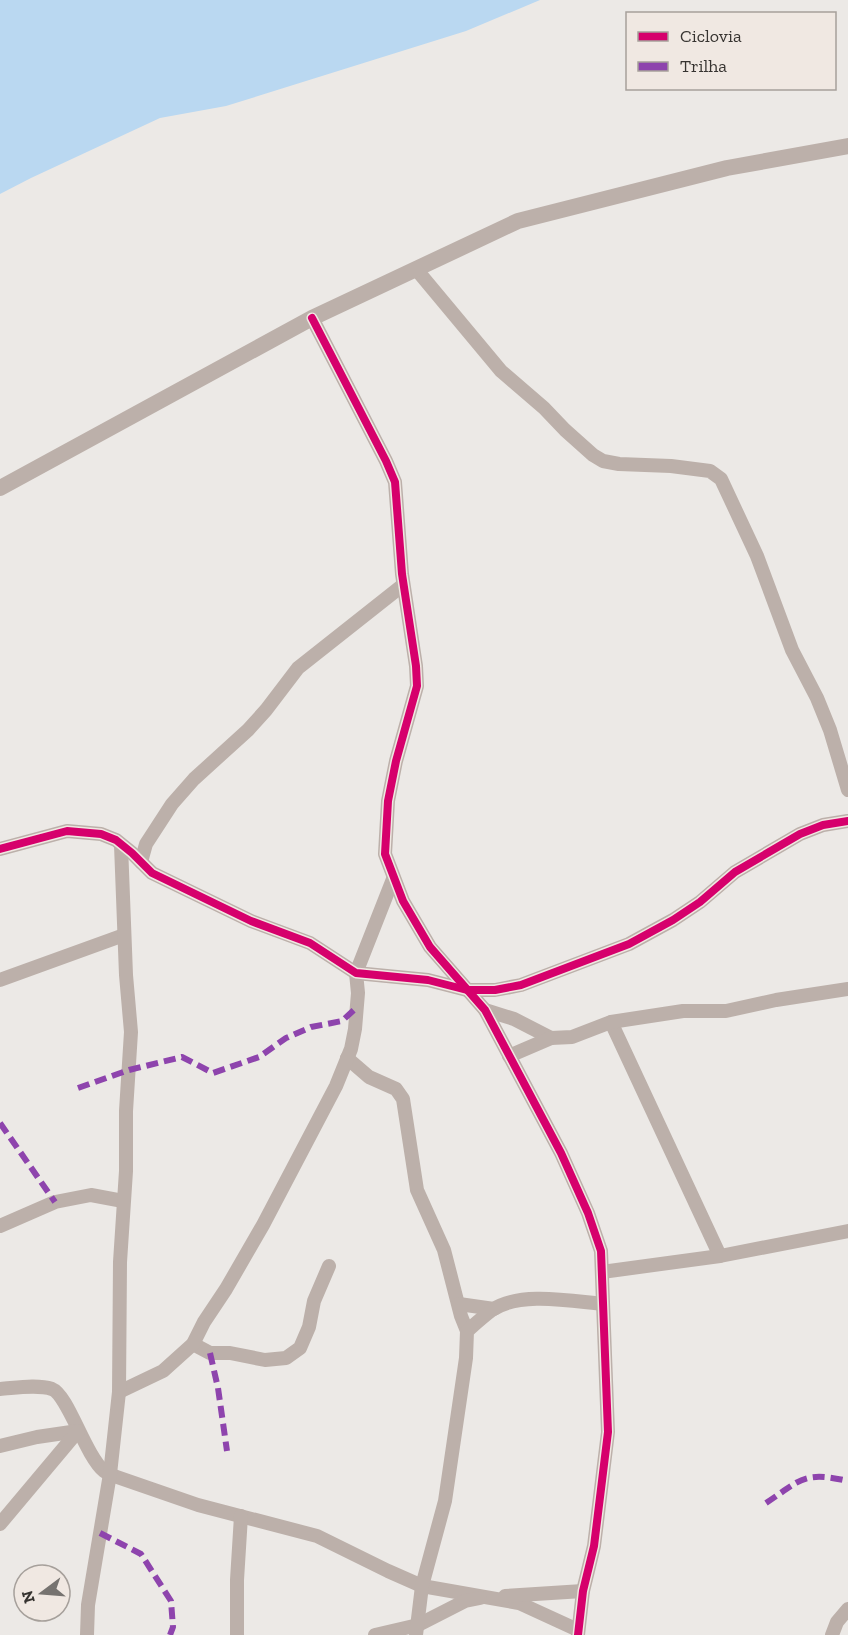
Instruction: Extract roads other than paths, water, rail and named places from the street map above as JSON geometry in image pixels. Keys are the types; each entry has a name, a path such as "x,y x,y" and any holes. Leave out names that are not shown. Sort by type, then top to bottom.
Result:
{"street":[{"path":"0,488 312,318 518,221 727,168 848,146"},
{"path":"416,269 501,371 544,408 592,455 603,461 619,464 671,466 710,471 721,479 757,556 792,650 817,698 830,730 848,790"},
{"path":"0,1389 27,1386 50,1388 57,1391 89,1452 105,1472 198,1505 317,1536 422,1586 519,1604 578,1633 583,1591 594,1546 608,1432 601,1251 588,1213 561,1153 485,1010 430,947 393,879 385,854 385,828 396,761 417,686 404,585 395,482 312,318"},
{"path":"141,862 146,844 172,804 194,778 223,754 260,717 298,668 404,585"},
{"path":"0,849 66,831 101,834 121,844 152,873 251,921 310,943 356,973 428,980 468,990 495,990 520,985 629,944 674,920 700,902 735,872 800,834 823,825 848,821"},
{"path":"87,1635 88,1605 110,1474 119,1392 119,1312 131,1032 124,935 121,844"},
{"path":"119,1392 163,1371 193,1344 263,1225 336,1086 347,1058 355,1029 358,993 356,973 393,879"},
{"path":"0,980 124,935"},
{"path":"508,1056 551,1038 572,1037 610,1022 682,1011 726,1011 776,1000 848,989"},
{"path":"485,1010 514,1019 551,1038"},
{"path":"610,1022 720,1256"},
{"path":"347,1058 369,1077 396,1089 403,1099 417,1190 444,1250 467,1330 466,1358 445,1501 422,1586 417,1630"},
{"path":"0,1226 55,1202 91,1195 123,1201"},
{"path":"602,1272 720,1256 848,1231"},
{"path":"193,1344 210,1353 230,1353 264,1360 286,1358 300,1348 309,1327 314,1301 329,1266"},
{"path":"467,1330 494,1309 512,1302 547,1299 603,1304"},
{"path":"459,1304 494,1309"},
{"path":"0,1446 37,1437 78,1431"},
{"path":"0,1524 78,1431"},
{"path":"237,1635 237,1580 241,1516"},
{"path":"375,1635 417,1630 465,1601 489,1597 583,1591"},
{"path":"832,1635 837,1622 848,1609"}],"water":[{"path":"0,0 540,0 466,31 226,106 160,118 0,194"}]}
